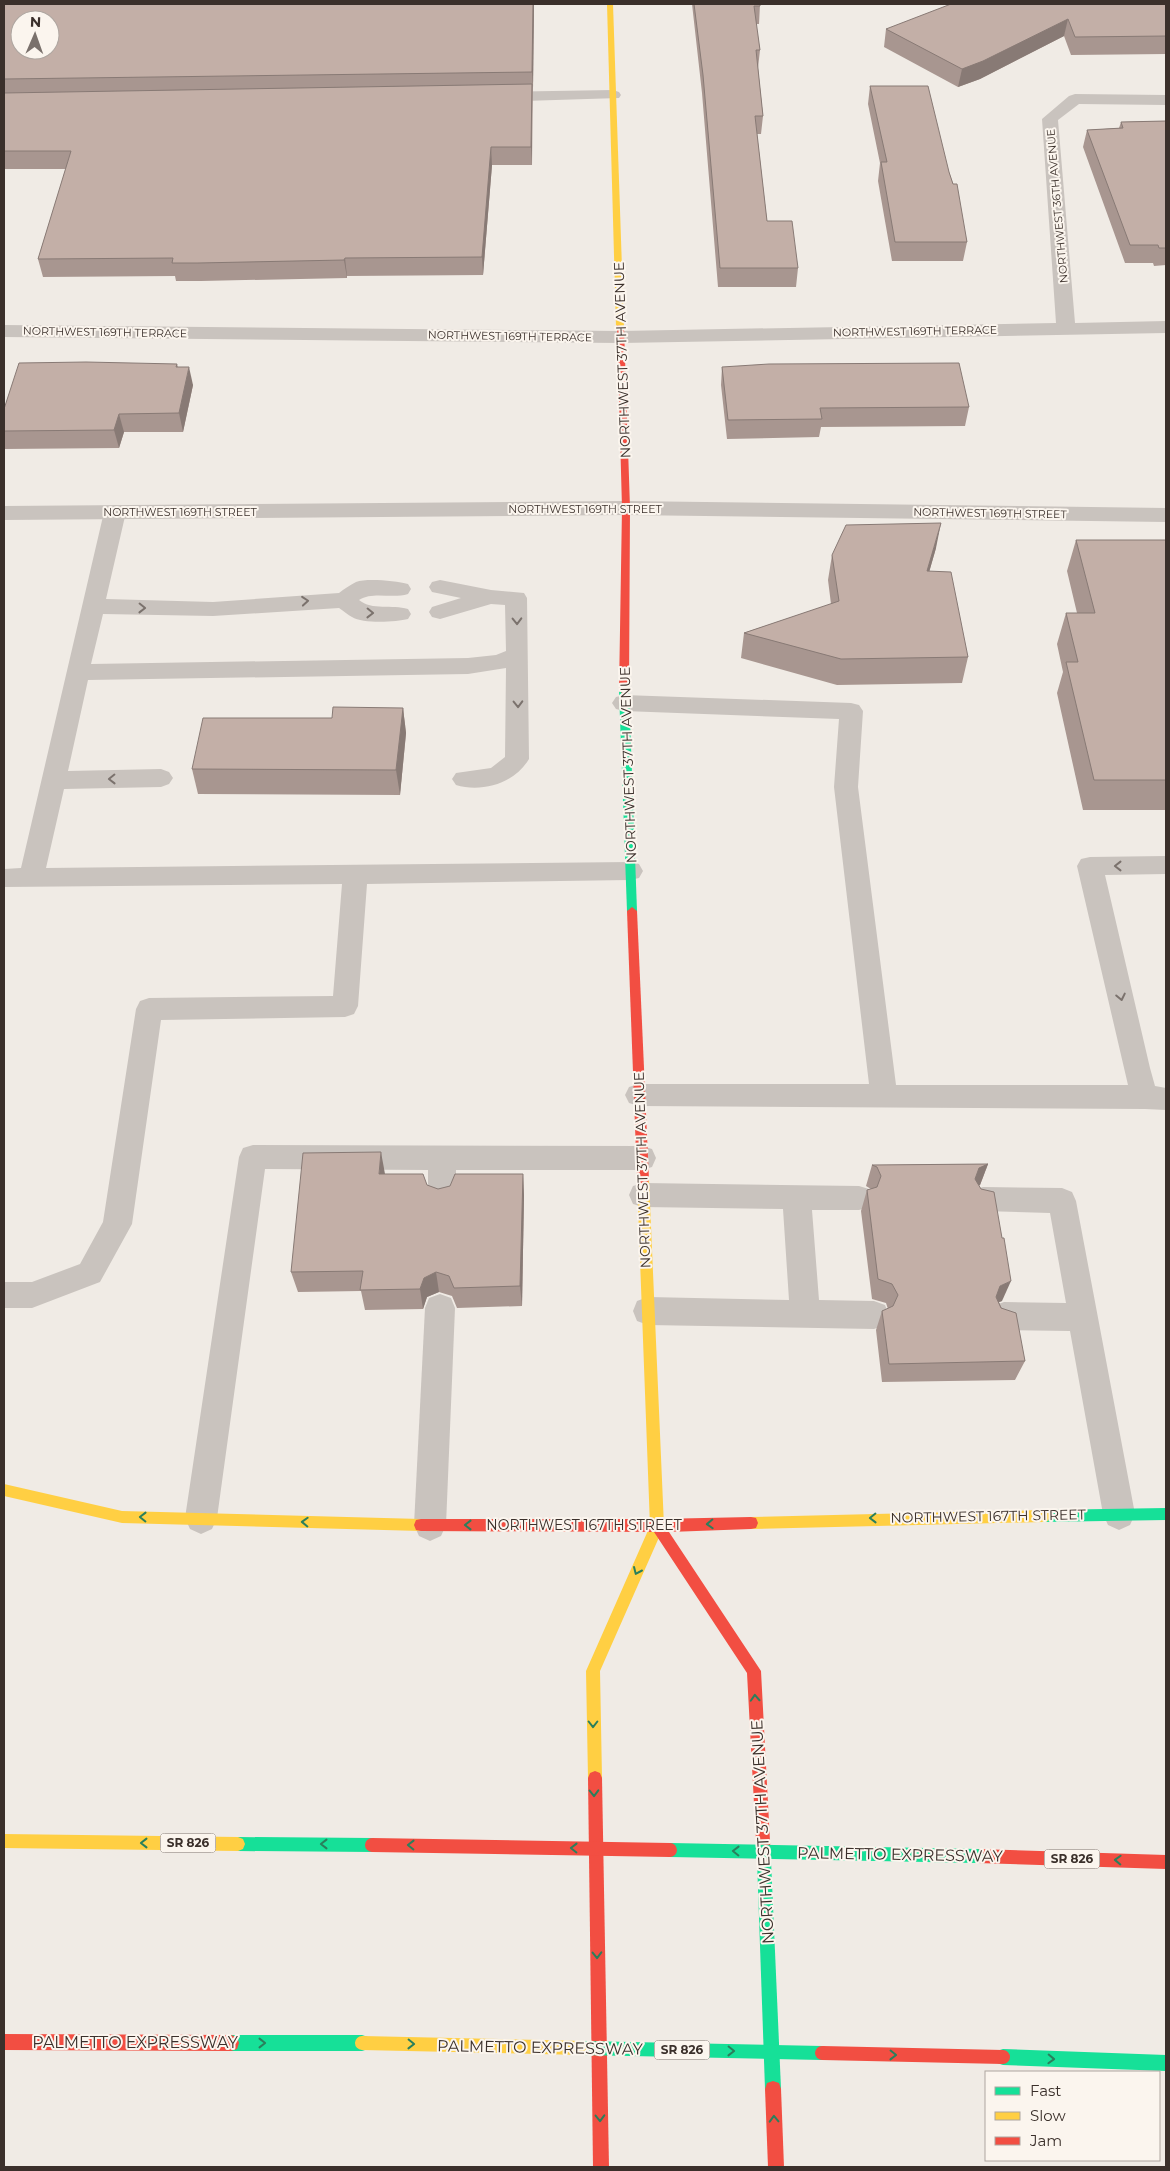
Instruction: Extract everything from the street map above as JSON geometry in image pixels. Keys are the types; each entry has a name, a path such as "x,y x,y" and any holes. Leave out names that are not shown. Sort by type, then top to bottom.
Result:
{"main road":[{"name":"NORTHWEST 37TH AVENUE","path":"601,2167 593,1671 657,1526 624,703 626,508 610,4"},
{"name":"NORTHWEST 167TH STREET","path":"4,1490 122,1517 430,1525 657,1526 867,1518 1166,1514"},
{"name":"NORTHWEST 37TH AVENUE","path":"657,1526 754,1671 770,1980 776,2167"},
{"name":"PALMETTO EXPRESSWAY","path":"4,1841 372,1845 977,1856 1166,1862"},
{"name":"PALMETTO EXPRESSWAY","path":"4,2042 362,2043 1002,2057 1166,2063"}],"street":[{"path":"483,97 613,95"},
{"name":"NORTHWEST 36TH AVENUE","path":"1066,328 1050,119 1075,99 1166,100"},
{"name":"NORTHWEST 169TH TERRACE","path":"4,331 621,337 1166,327"},
{"name":"NORTHWEST 169TH STREET","path":"4,513 626,508 1166,515"},
{"path":"31,878 115,512"},
{"path":"440,587 491,597 516,598 517,758 511,768 502,773 485,778 464,779"},
{"path":"94,606 213,609 344,600 362,588 400,589"},
{"path":"440,612 491,597"},
{"path":"344,600 361,613 400,614"},
{"path":"79,672 468,666 500,662 517,655"},
{"path":"624,703 851,711 846,787 884,1096"},
{"path":"54,780 161,778"},
{"path":"1156,1098 1136,1068 1090,866 1166,866"},
{"path":"4,878 630,871"},
{"path":"4,1295 32,1295 90,1273 117,1224 149,1009 345,1006 355,874"},
{"path":"639,1095 1156,1098"},
{"path":"201,1518 253,1156 642,1158"},
{"path":"442,1157 442,1196"},
{"path":"643,1195 859,1198"},
{"path":"797,1197 805,1313"},
{"path":"982,1199 1062,1201 1118,1514"},
{"path":"430,1525 440,1308"},
{"path":"648,1311 874,1314"},
{"path":"1004,1316 1082,1317"}],"building":[{"path":"4,4 533,4 532,72 4,79"},
{"path":"694,4 760,4 760,6 754,6 760,50 756,50 763,116 755,116 767,221 792,221 798,268 720,268 703,75"},
{"path":"951,4 1166,4 1166,36 1075,37 1068,19 983,61 962,69 886,29"},
{"path":"532,84 531,147 491,147 482,257 345,258 344,260 198,263 172,263 173,258 38,259 71,151 4,151 4,93"},
{"path":"870,86 928,86 949,172 953,184 957,184 967,242 895,242 881,162 887,162"},
{"path":"1166,121 1166,248 1159,248 1158,245 1130,245 1087,130 1123,128 1121,122"},
{"path":"19,363 177,364 176,367 189,367 179,413 119,414 114,430 4,431 4,409"},
{"path":"959,363 969,407 820,408 822,419 728,420 722,367 769,364"},
{"path":"941,523 927,571 951,572 968,657 841,659 744,633 839,601 832,555 846,525"},
{"path":"1076,540 1166,540 1166,780 1094,780 1066,662 1078,662 1066,613 1095,613"},
{"path":"333,707 403,708 396,770 192,769 203,718 332,718"},
{"path":"381,1152 379,1174 423,1174 427,1185 438,1189 450,1186 455,1174 523,1174 520,1286 454,1288 449,1276 436,1272 424,1278 420,1289 360,1290 363,1271 291,1272 303,1153"},
{"path":"988,1164 979,1168 975,1179 981,1189 994,1192 1011,1281 1000,1286 996,1297 1001,1308 1016,1313 1025,1361 889,1364 882,1311 893,1306 898,1295 892,1284 878,1279 867,1190 877,1187 881,1176 877,1167 872,1165"}],"traffic: fast":[{"path":"624,691 632,911"},
{"path":"1043,1516 1166,1514"},
{"path":"238,1844 372,1845"},
{"path":"670,1850 977,1856"},
{"path":"764,1860 773,2089"},
{"path":"231,2043 362,2043"},
{"path":"582,2048 822,2053"},
{"path":"1003,2057 1166,2063"}],"traffic: slow":[{"path":"610,4 620,327"},
{"path":"643,1180 657,1526"},
{"path":"4,1490 122,1517 421,1525"},
{"path":"751,1523 1043,1516"},
{"path":"595,1778 593,1671 657,1526"},
{"path":"4,1841 238,1844"},
{"path":"362,2043 582,2048"}],"traffic: jam":[{"path":"620,327 626,508 624,691"},
{"path":"632,911 643,1180"},
{"path":"421,1525 657,1526 751,1523"},
{"path":"657,1526 754,1671 764,1860"},
{"path":"595,1778 601,2167"},
{"path":"372,1845 670,1850"},
{"path":"977,1856 1166,1862"},
{"path":"4,2042 231,2043"},
{"path":"822,2053 1003,2057"},
{"path":"773,2089 776,2167"}]}
